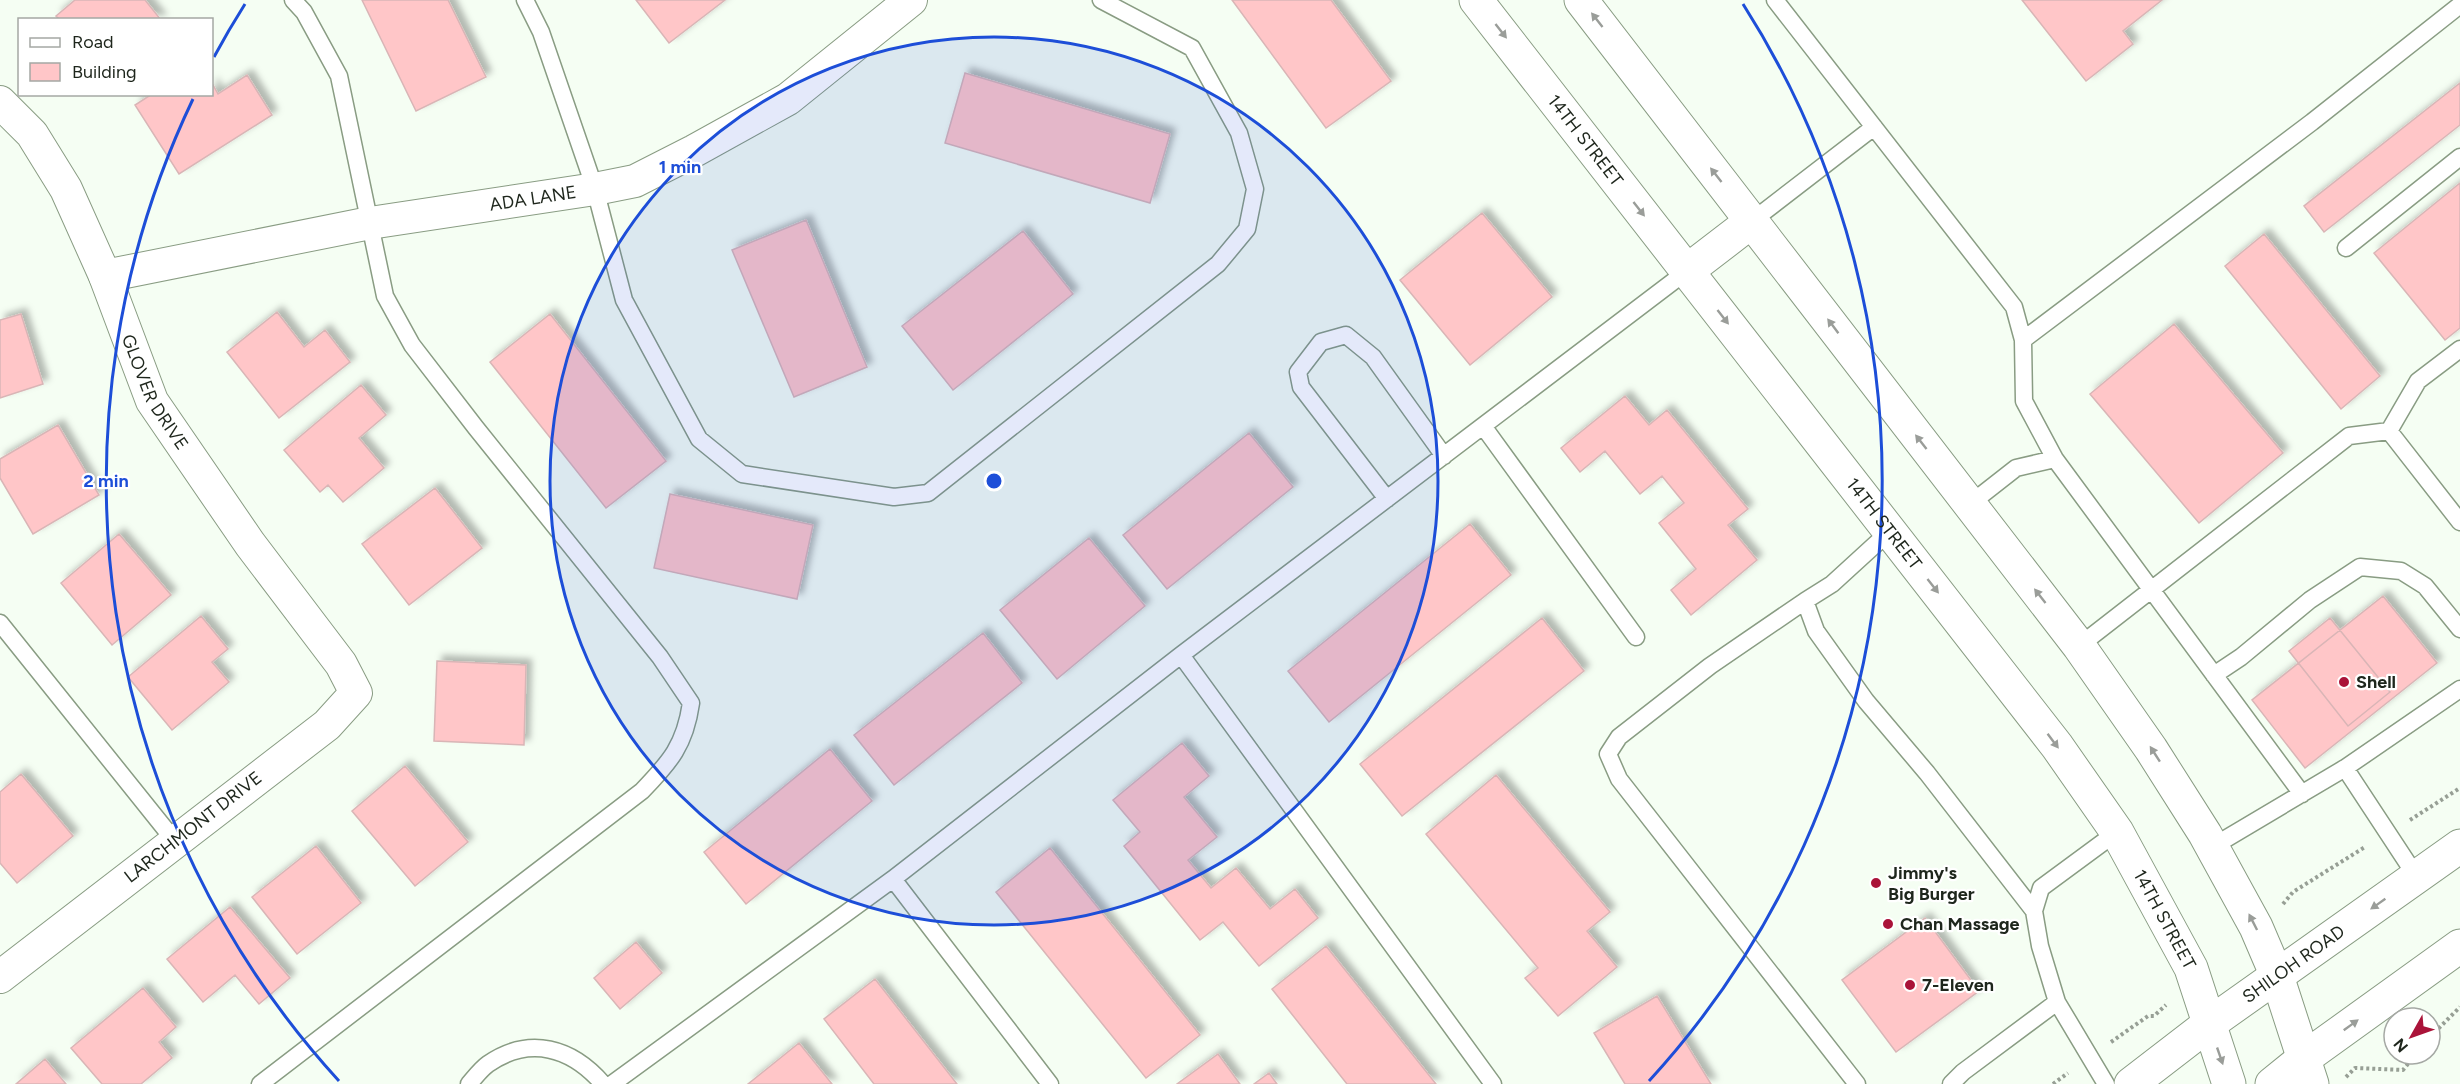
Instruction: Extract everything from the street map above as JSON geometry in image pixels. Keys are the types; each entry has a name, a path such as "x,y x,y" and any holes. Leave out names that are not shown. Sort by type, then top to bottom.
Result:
{"main road":[{"name":"14TH STREET","path":"1476,0 2057,746 2117,832 2191,968 2229,1084"},
{"path":"1581,0 2079,646 2151,748 2212,847 2256,927 2277,976 2308,1071"},
{"path":"1687,271 1752,221"},
{"name":"SHILOH ROAD","path":"2131,1084 2209,1024 2460,846"},
{"path":"2272,1084 2308,1071 2460,946"}],"street":[{"name":"ADA LANE","path":"105,276 370,223 635,181 788,99 911,0"},
{"name":"GLOVER DRIVE","path":"0,102 32,134 60,179 105,276 152,401 250,544 341,664"},
{"name":"LARCHMONT DRIVE","path":"0,977 174,840 327,725 356,693 341,664"}],"lane":[{"path":"260,1084 642,791 668,764 688,728 691,703 660,657 412,345 385,296 339,76 304,12 293,0"},
{"path":"525,0 541,32 595,189 624,300 699,439 742,474 894,497 928,493 1218,264 1247,229 1255,189 1239,133 1192,48 1101,0"},
{"path":"1775,0 2014,307 2023,340 2024,401 2055,459 2150,591 2302,794"},
{"path":"2023,340 2312,122 2460,5"},
{"path":"1752,221 1874,127"},
{"path":"2346,248 2460,157"},
{"path":"612,1084 893,879 1181,655 1687,271"},
{"path":"1387,499 1301,387 1298,372 1321,342 1346,335 1373,357 1444,456"},
{"path":"2389,431 2418,381 2460,349"},
{"path":"1483,426 1636,637"},
{"path":"2389,431 2460,522"},
{"path":"2079,646 2349,436 2389,431"},
{"path":"1970,504 2016,468 2055,459"},
{"path":"1857,1084 1619,779 1608,754 1619,737 1710,666 1832,584 1890,531"},
{"path":"2214,675 2241,657 2310,600 2360,567 2401,571 2425,586 2460,629"},
{"path":"1805,602 1816,631 1853,684 1927,773 2034,911"},
{"path":"0,623 174,840"},
{"path":"1181,655 1493,1084"},
{"path":"2212,847 2345,768 2460,689"},
{"path":"2345,768 2416,876"},
{"path":"2106,1084 2057,1002 2040,945 2034,911 2041,888 2117,832"},
{"path":"893,879 1050,1084"},
{"path":"1951,1084 1963,1072 2057,1002"},
{"path":"469,1084 487,1065 511,1052 538,1048 565,1053 588,1067 603,1084"}],"path":[{"path":"2442,1024 2460,1007"},
{"path":"2355,1068 2403,1070 2406,1066"}],"building":[{"path":"75,0 145,0 159,18 58,18 56,16"},
{"path":"362,0 448,0 486,77 416,111"},
{"path":"636,0 725,0 669,43"},
{"path":"1232,0 1331,0 1391,81 1326,128"},
{"path":"2022,0 2162,0 2123,31 2133,44 2086,81"},
{"path":"965,73 1170,134 1150,203 945,143"},
{"path":"247,75 272,115 179,174 135,105 149,96 213,96 213,85 218,94"},
{"path":"2460,83 2460,125 2324,232 2304,206"},
{"path":"2460,183 2460,328 2445,340 2374,253"},
{"path":"1482,213 1552,297 1470,365 1400,280"},
{"path":"806,220 867,367 794,397 732,250"},
{"path":"1023,231 1073,294 953,390 902,326"},
{"path":"2264,234 2380,376 2341,409 2225,266"},
{"path":"277,312 304,347 325,330 350,362 279,418 227,352"},
{"path":"21,314 43,384 0,398 0,320"},
{"path":"550,314 666,461 606,508 490,362"},
{"path":"2174,324 2283,453 2199,523 2090,394"},
{"path":"361,385 386,415 359,438 384,468 343,502 328,485 320,492 284,450"},
{"path":"1625,396 1649,425 1667,410 1748,509 1728,525 1757,560 1691,615 1671,590 1696,569 1659,523 1684,503 1662,476 1640,494 1605,451 1580,472 1561,448"},
{"path":"58,425 99,495 33,534 0,478 0,459"},
{"path":"1249,433 1293,487 1167,589 1123,535"},
{"path":"435,488 482,548 409,605 362,544"},
{"path":"670,494 813,525 797,599 654,568"},
{"path":"1470,524 1511,575 1329,722 1288,671"},
{"path":"119,534 171,595 112,645 61,583"},
{"path":"1089,538 1145,606 1057,679 1000,610"},
{"name":"Shell","path":"2383,596 2437,663 2305,768 2252,700"},
{"path":"201,616 228,649 212,662 229,682 172,730 128,677"},
{"path":"1542,618 1584,671 1402,816 1360,764"},
{"path":"2330,618 2390,692 2348,726 2289,651"},
{"path":"983,633 1022,683 894,785 854,735"},
{"path":"437,661 526,665 524,745 434,741"},
{"path":"1182,743 1209,776 1184,797 1217,837 1188,860 1211,888 1236,868 1270,909 1295,889 1318,918 1259,966 1223,922 1200,940 1124,846 1140,832 1113,800"},
{"path":"830,749 872,801 746,904 704,852"},
{"path":"405,766 468,842 415,886 352,811"},
{"path":"21,774 73,836 17,883 0,863 0,792"},
{"path":"1496,775 1610,912 1587,931 1617,967 1558,1016 1525,978 1538,968 1426,834"},
{"path":"316,846 361,903 297,954 252,897"},
{"path":"1050,848 1200,1035 1146,1078 996,892"},
{"path":"230,907 290,978 259,1004 235,975 203,1002 167,959"},
{"name":"7-Eleven","path":"1925,918 1979,991 1896,1052 1842,980"},
{"path":"636,942 662,973 620,1009 594,978"},
{"path":"1326,946 1436,1084 1347,1084 1272,989"},
{"path":"875,979 957,1084 874,1084 824,1019"},
{"path":"143,988 176,1027 159,1042 172,1058 141,1084 102,1084 71,1048"},
{"path":"1657,996 1711,1084 1625,1084 1594,1033"},
{"path":"799,1043 832,1084 748,1084"},
{"path":"1218,1054 1240,1084 1177,1084"},
{"path":"45,1059 66,1084 16,1084"},
{"path":"1269,1073 1277,1084 1254,1084"}],"place":[{"name":"Shell","path":"2344,682"},
{"name":"Jimmy's Big Burger","path":"1876,883"},
{"name":"Chan Massage","path":"1888,924"},
{"name":"7-Eleven","path":"1910,985"}]}
